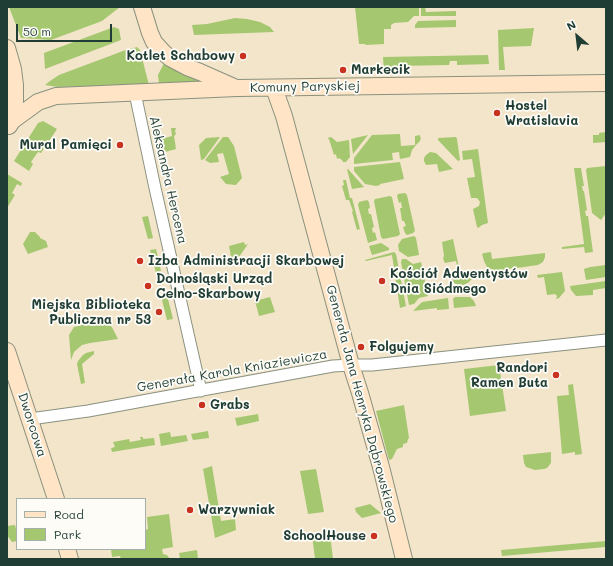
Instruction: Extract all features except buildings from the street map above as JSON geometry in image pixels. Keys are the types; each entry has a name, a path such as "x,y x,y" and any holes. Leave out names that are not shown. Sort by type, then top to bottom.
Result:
{"street":[{"path":"142,7 154,42 170,58 187,67 237,88"},
{"path":"7,48 15,80 15,101 9,125"},
{"name":"Komuny Paryskiej","path":"9,125 33,105 42,100 66,95 237,88 606,83"},
{"name":"Generała Jana Henryka Dąbrowskiego","path":"274,88 284,116 351,365 379,460 404,559"},
{"name":"Aleksandra Hercena","path":"135,92 201,390"},
{"name":"Generała Karola Kniaziewicza","path":"30,419 88,411 333,366 372,365 606,340"},
{"name":"Dworcowa","path":"7,351 56,498"}],"green space":[{"path":"9,7 120,7 102,21 51,40 21,38"},
{"path":"355,7 419,7 419,16 414,16 408,22 394,23 391,25 391,29 384,29 384,44 366,45 359,44"},
{"path":"421,7 425,7 426,12 456,11 456,16 421,16"},
{"path":"235,18 260,22 270,27 274,32 194,35 192,25 207,24"},
{"path":"456,20 456,27 415,28 418,21"},
{"path":"114,27 119,29 121,40 45,69 44,53"},
{"path":"534,28 531,46 503,47 505,70 499,70 498,30"},
{"path":"137,47 140,50 149,85 58,87 45,85 59,75"},
{"path":"488,55 489,64 457,65 457,61 450,61 449,65 397,66 384,73 383,57"},
{"path":"164,63 205,82 159,84 158,75"},
{"path":"43,121 57,129 41,153 38,152 31,162 33,164 29,171 14,161 38,123"},
{"path":"171,128 176,128 176,134 174,136 176,149 165,152 160,149 158,140 172,136"},
{"path":"606,132 606,142 593,143 593,135 599,135 599,133"},
{"path":"400,134 401,146 415,145 415,136 420,135 421,137 420,141 412,150 410,157 400,159 399,152 392,153 393,160 354,164 354,158 372,135"},
{"path":"368,135 353,154 351,139"},
{"path":"220,137 204,159 201,160 199,145 206,138"},
{"path":"223,137 228,137 234,146 242,178 236,185 226,184 220,177 229,174 223,153 217,154 219,162 210,163 205,160"},
{"path":"331,137 337,142 349,140 350,157 346,162 343,162 339,158 337,159 336,154 334,155 328,139"},
{"path":"456,137 460,160 458,161 438,140 438,138"},
{"path":"478,149 488,223 478,228 473,209 479,206 480,202 477,198 471,198 467,178 475,177 472,159 463,160 462,151"},
{"path":"430,152 436,153 453,169 439,172 437,164 426,165 424,158"},
{"path":"400,162 404,179 376,186 365,184 354,171 354,167"},
{"path":"606,166 606,213 601,220 592,213 586,170 587,168"},
{"path":"574,168 581,168 584,186 582,186 587,210 585,211 586,216 588,216 593,252 585,253 584,247 562,249 562,247 584,244"},
{"path":"348,169 364,187 352,189"},
{"path":"7,174 22,183 21,186 17,184 12,193 15,195 7,208"},
{"path":"343,180 346,180 350,198 352,198 360,229 357,230 353,211 349,200 346,200 342,186 344,185"},
{"path":"405,193 407,195 415,231 407,235 403,227 406,226 404,221 402,221 400,208 402,208 401,202 399,203 397,196 398,194"},
{"path":"390,196 392,197 400,234 398,236 383,239 381,237 374,201 375,199"},
{"path":"367,200 370,208 368,209 369,214 371,214 374,227 372,228 373,233 375,232 377,240 368,243 358,205 359,202"},
{"path":"148,216 153,238 148,239 142,217"},
{"path":"30,232 35,232 40,238 46,241 48,247 28,254 23,244"},
{"path":"414,236 416,238 419,255 408,257 399,251 398,245 402,239"},
{"path":"453,239 461,277 476,275 464,285 456,284 451,281 460,278 456,261 445,263 443,258 442,242"},
{"path":"244,242 245,245 248,244 239,257 232,262 229,246"},
{"path":"381,243 389,248 389,250 372,255 369,246"},
{"path":"156,249 161,271 156,273 150,250"},
{"path":"394,252 396,254 406,306 400,308 392,255 365,260"},
{"path":"491,252 492,259 545,253 545,257 543,262 538,265 495,271 487,267 482,254"},
{"path":"402,259 406,259 413,264 421,262 428,296 419,298 414,304 409,305 401,262"},
{"path":"606,265 606,277 586,280 584,269"},
{"path":"562,272 565,291 559,298 556,299 557,296 555,294 547,295 544,277 538,278 537,275"},
{"path":"606,281 606,288 593,290 593,295 576,296 571,290 570,286"},
{"path":"167,295 173,319 167,320 161,296"},
{"path":"270,297 275,312 259,316 255,301"},
{"path":"455,297 470,297 476,306 454,308 453,299"},
{"path":"448,298 449,309 437,310 437,308 413,311 422,302"},
{"path":"108,322 118,339 82,345 74,352 71,360 69,335 74,327 90,323"},
{"path":"94,351 94,354 82,364 85,383 81,384 77,364 78,361 86,353"},
{"path":"499,365 506,411 470,416 464,369"},
{"path":"573,384 582,454 575,455 575,452 562,454 557,396 569,395 568,385"},
{"path":"404,405 409,438 407,443 403,444 403,447 397,449 392,459 389,460 376,411"},
{"path":"258,414 259,421 237,426 235,418"},
{"path":"208,431 209,438 193,440 191,434"},
{"path":"170,432 171,437 186,435 188,441 161,446 159,434"},
{"path":"140,437 143,437 143,439 154,438 155,445 112,452 111,448 115,447 113,442 129,439 130,442 141,440"},
{"path":"551,452 551,463 547,468 535,470 526,467 524,463 523,455"},
{"path":"212,466 221,521 235,519 236,530 215,538 203,469"},
{"path":"316,469 324,512 308,514 300,471"},
{"path":"370,504 381,513 362,518 356,512 355,508"},
{"path":"169,514 173,547 162,549 163,554 167,555 170,559 121,559 120,556 112,557 111,550 146,550 146,530 148,529 147,517"},
{"path":"15,525 16,541 12,542 7,535 7,526"},
{"path":"312,535 331,542 333,559 315,559"},
{"path":"606,541 606,547 502,556 501,550"},
{"path":"197,550 198,559 180,559 179,553"}],"place":[{"name":"Kotlet Schabowy","path":"243,56"},
{"name":"Markecik","path":"343,70"},
{"name":"Hostel Wratislavia","path":"497,113"},
{"name":"Mural Pamięci","path":"120,145"},
{"name":"Izba Administracji Skarbowej","path":"140,261"},
{"name":"Kościół Adwentystów Dnia Siódmego","path":"382,281"},
{"name":"Dolnośląski Urząd Celno-Skarbowy","path":"148,286"},
{"name":"Miejska Biblioteka Publiczna nr 53","path":"159,312"},
{"name":"Folgujemy","path":"361,347"},
{"name":"Randori Ramen Buta","path":"556,375"},
{"name":"Grabs","path":"202,405"},
{"name":"Warzywniak","path":"190,510"},
{"name":"SchoolHouse","path":"374,536"}]}
